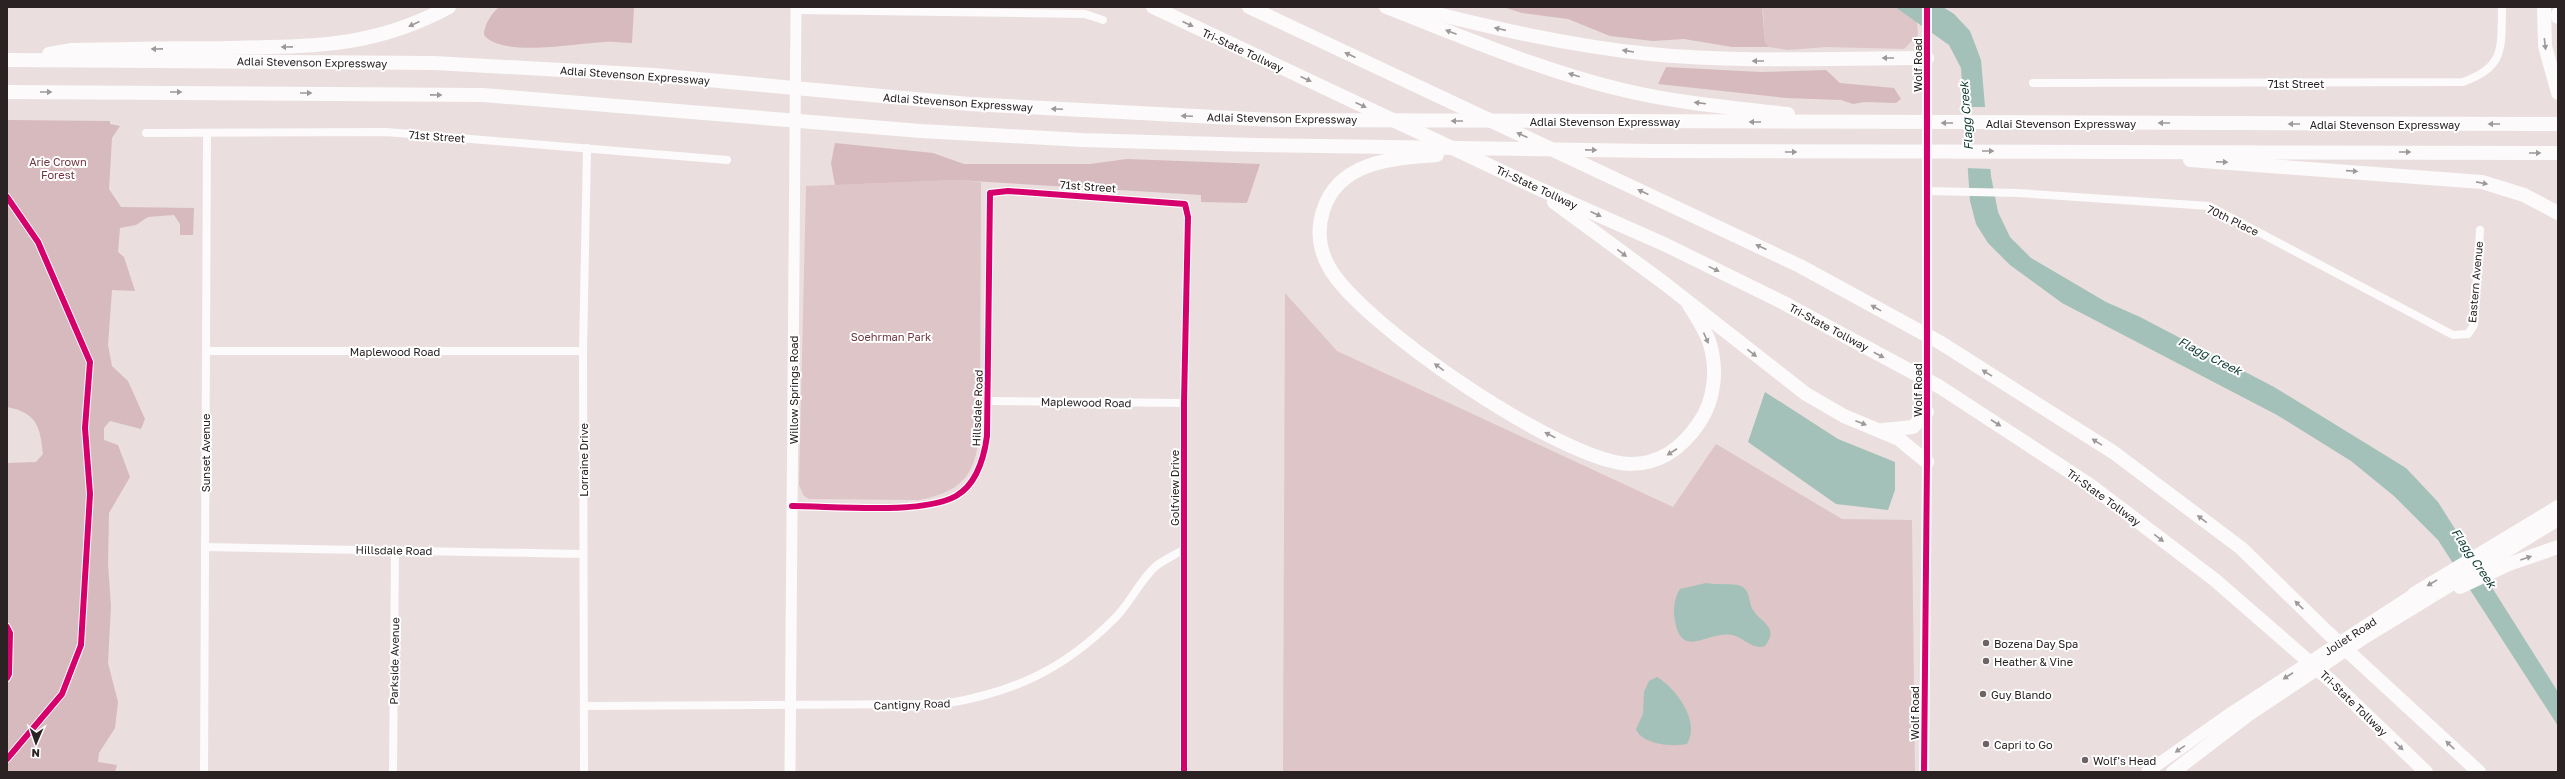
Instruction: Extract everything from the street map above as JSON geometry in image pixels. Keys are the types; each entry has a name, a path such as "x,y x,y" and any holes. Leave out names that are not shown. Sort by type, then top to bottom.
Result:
{"highway":[{"path":"7,60 72,50 320,46 371,38 400,30 449,7"},
{"name":"Tri-State Tollway","path":"1153,7 1535,187 1666,245 1782,302 1940,387 2090,486 2215,580 2331,681 2426,772"},
{"path":"1249,7 1800,266 1941,343 2113,452 2241,548 2327,632 2479,772"},
{"path":"1386,7 1529,62 1623,90 1694,103 1850,122"},
{"path":"1410,7 1533,36 1649,54 1754,61 1927,58"},
{"path":"2544,7 2545,46 2556,86"},
{"name":"Adlai Stevenson Expressway","path":"7,60 434,63 654,75 969,104 1274,120 2558,124"},
{"path":"7,92 482,95 921,131 1082,140 1510,148 1879,152 2044,151 2558,153"},
{"path":"1510,148 1395,158 1364,167 1341,181 1325,204 1319,231 1324,256 1337,279 1373,315 1403,339 1484,398 1525,422 1585,452 1627,464 1656,461 1673,453 1689,438 1709,409 1714,377 1709,341 1688,304"},
{"path":"2044,151 2455,179 2503,188 2524,195 2558,213"},
{"path":"1535,187 1806,394 1844,416 1899,439 1927,462"},
{"path":"1879,431 1913,426 1927,412"},
{"name":"Joliet Road","path":"2489,561 2558,508"},
{"name":"Joliet Road","path":"2414,594 2455,580 2558,519"},
{"path":"2174,772 2194,757 2195,759 2252,718 2373,638 2455,580 2489,561 2558,548"}],"main road":[{"name":"Willow Springs Road","path":"790,772 796,9"},
{"name":"Joliet Road","path":"2148,772 2231,713 2414,594"}],"street":[{"name":"Wolf Road","path":"1924,772 1927,462 1927,7"},
{"name":"71st Street","path":"2033,83 2463,82 2480,76 2493,67 2500,48 2502,7"},
{"path":"796,9 1086,14 1103,20"},
{"name":"71st Street","path":"146,132 207,134 386,132 727,160"},
{"name":"Sunset Avenue","path":"204,772 207,134"},
{"name":"Lorraine Drive","path":"584,772 583,351 587,148"},
{"name":"71st Street","path":"990,193 1008,191 1185,204"},
{"name":"70th Place","path":"1926,191 2019,193 2209,206 2453,335 2468,334"},
{"name":"Hillsdale Road","path":"792,506 922,506 939,504 957,495 967,486 981,466 987,436 990,193"},
{"name":"Golfview Drive","path":"1184,772 1184,403 1188,217 1185,204"},
{"name":"Eastern Avenue","path":"2468,334 2474,325 2480,230"},
{"name":"Maplewood Road","path":"206,351 583,351"},
{"name":"Maplewood Road","path":"988,401 1184,403"},
{"name":"Hillsdale Road","path":"205,547 583,554"},
{"name":"Cantigny Road","path":"585,706 944,704 987,696 1037,677 1079,651 1115,618 1155,567 1184,549"},
{"name":"Parkside Avenue","path":"393,772 395,550"}],"green space":[{"path":"499,7 634,7 632,43 608,42 541,48 507,46 493,42 484,35 488,20"},
{"path":"1503,7 1762,7 1765,42 1769,47 1732,47 1684,39 1653,41 1610,36 1568,19 1522,13"},
{"path":"1759,7 1895,7 1917,22 1918,35 1904,49 1826,47 1788,50 1769,47 1765,42 1763,10"},
{"path":"1666,67 1761,72 1826,70 1840,83 1894,88 1901,99 1896,103 1865,102 1853,104 1841,100 1786,98 1658,84"},
{"name":"Arie Crown Forest","path":"7,120 110,121 110,124 120,126 112,138 109,189 121,207 194,208 193,235 180,235 180,224 174,215 148,217 136,225 120,228 118,252 124,257 135,291 112,290 108,345 112,366 128,381 145,419 141,429 110,421 104,428 104,440 118,445 130,477 109,513 108,564 111,606 108,663 118,702 115,728 99,753 98,762 117,765 115,772 7,772 7,463 36,462 43,454 38,428 35,422 25,413 7,407"},
{"path":"835,143 933,153 964,164 1090,164 1127,159 1260,164 1247,203 1201,202 1201,195 957,180 835,185 831,163"},
{"name":"Soehrman Park","path":"957,180 981,182 980,425 976,455 972,467 958,484 948,491 919,500 809,499 804,496 799,485 806,186"},
{"path":"1285,293 1337,351 1673,507 1716,444 1842,519 1912,520 1915,772 1283,772"}],"water":[{"name":"Flagg Creek","path":"1895,7 1943,7 1954,14 1970,31 1981,60 1991,176 1998,212 2010,237 2031,258 2106,302 2140,317 2274,387 2406,468 2438,502 2558,692 2558,726 2438,540 2394,496 2351,461 2277,415 2062,303 2010,265 1988,243 1976,224 1970,201 1961,68 1949,45"},
{"path":"1765,392 1838,439 1895,462 1895,490 1888,510 1836,504 1748,442"},
{"path":"1706,583 1734,585 1744,588 1748,594 1753,610 1770,630 1771,634 1765,646 1757,647 1732,635 1723,635 1690,642 1683,639 1678,633 1675,621 1674,608 1676,596 1680,589"},
{"path":"1657,677 1672,689 1679,697 1689,716 1691,735 1687,744 1666,745 1651,742 1639,734 1636,729 1643,714 1644,692 1649,681"}],"pier":[{"path":"1961,107 1987,107 1992,169 1965,168"}],"cycle path":[{"path":"1924,772 1927,462 1927,7"},
{"path":"792,506 853,508 900,508 922,506 941,502 956,496 963,491 974,478 984,453 987,436 990,193 1008,191 1185,204 1188,217 1184,403 1184,772"},
{"path":"7,197 38,242 90,362 85,428 90,494 81,645 62,694 7,759"},
{"path":"7,627 10,633 9,674 7,678"}],"place":[{"name":"Bozena Day Spa","path":"1986,643"},
{"name":"Heather & Vine","path":"1986,661"},
{"name":"Guy Blando","path":"1983,694"},
{"name":"Capri to Go","path":"1986,744"},
{"name":"Wolf's Head","path":"2085,760"}]}
